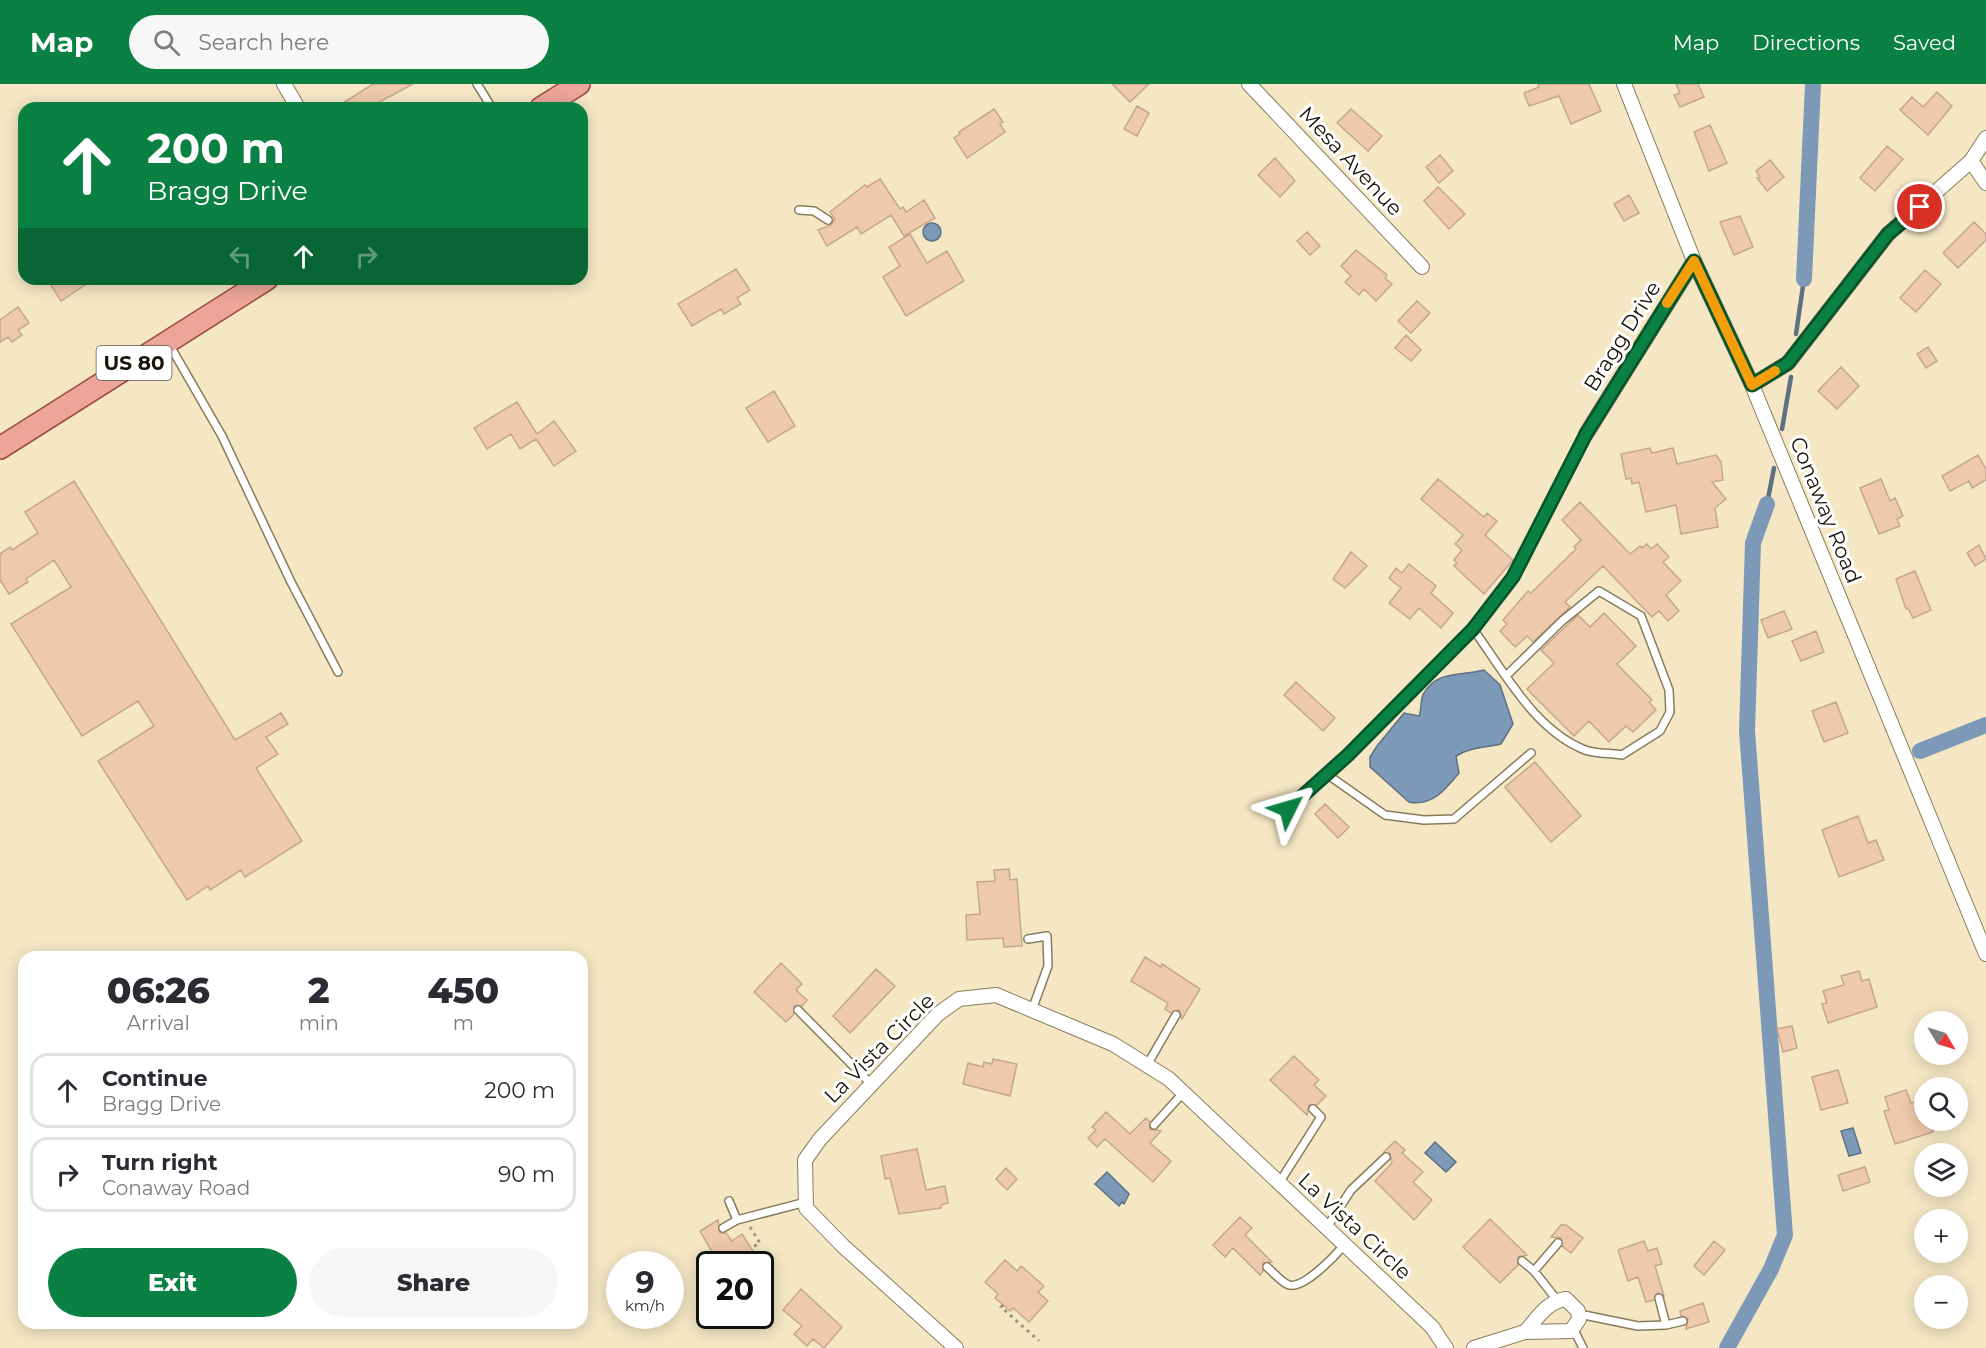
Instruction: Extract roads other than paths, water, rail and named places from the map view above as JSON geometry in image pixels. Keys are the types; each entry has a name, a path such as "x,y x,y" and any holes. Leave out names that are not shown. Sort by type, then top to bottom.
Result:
{"main road":[{"path":"550,102 575,85"},
{"name":"US 80","path":"0,448 257,285"}],"street":[{"path":"284,84 294,102"},
{"name":"Mesa Avenue","path":"1249,84 1422,267"},
{"name":"Conaway Road","path":"1624,84 1694,261 1752,385 1986,954"},
{"path":"1752,385 1788,363 1888,234 1971,161 1986,138"},
{"path":"1971,161 1986,183"},
{"name":"Bragg Drive","path":"1586,434 1694,261"},
{"name":"La Vista Circle","path":"806,1202 805,1160 871,1084 938,1014 959,999 996,994 1113,1044 1169,1079 1432,1327 1446,1348"},
{"path":"806,1202 806,1208 843,1246 956,1348"},
{"path":"1474,1348 1525,1332 1559,1332 1574,1328 1579,1314 1573,1303 1566,1299 1557,1300 1548,1306 1525,1332"}],"lane":[{"path":"477,84 488,102"},
{"path":"799,210 814,211 828,220"},
{"path":"167,342 222,436 291,582 338,672"},
{"path":"1288,809 1328,775 1473,629 1513,577 1586,434"},
{"path":"1473,629 1507,675 1547,726 1586,750 1622,755 1660,731 1670,712 1669,690 1641,616 1599,591 1562,621 1507,675"},
{"path":"1328,775 1385,815 1424,820 1454,819 1531,753"},
{"path":"1028,939 1047,936 1048,966 1032,1010"},
{"path":"798,1010 871,1084"},
{"path":"1146,1065 1176,1015"},
{"path":"1154,1125 1183,1093"},
{"path":"1279,1183 1321,1117 1313,1109"},
{"path":"1327,1227 1351,1190 1386,1157"},
{"path":"729,1201 741,1219"},
{"path":"723,1228 741,1219 806,1202"},
{"path":"1534,1271 1558,1243"},
{"path":"1267,1267 1288,1285 1296,1285 1328,1263 1345,1244"},
{"path":"1522,1261 1534,1271 1557,1300"},
{"path":"1659,1298 1665,1325"},
{"path":"1579,1314 1638,1326 1665,1325 1683,1321"},
{"path":"1574,1328 1583,1348"}],"water":[{"path":"928,223 936,223 941,228 939,239 928,241 923,236 923,228"},
{"path":"1484,670 1500,685 1513,724 1501,744 1472,749 1456,756 1459,773 1438,795 1425,802 1409,802 1370,767 1370,757 1404,713 1419,716 1423,695 1429,686 1443,677"},
{"path":"1853,1128 1861,1153 1849,1156 1841,1131"},
{"path":"1435,1142 1456,1162 1446,1172 1425,1153"},
{"path":"1107,1172 1129,1194 1124,1204 1122,1202 1119,1206 1095,1184"}],"waterway":[{"path":"1804,279 1813,84"},
{"path":"1796,334 1804,279"},
{"path":"1782,429 1791,377"},
{"path":"1767,504 1774,468"},
{"path":"1727,1348 1771,1269 1785,1235 1747,731 1753,543 1767,504"},
{"path":"1920,751 1986,725"}]}
